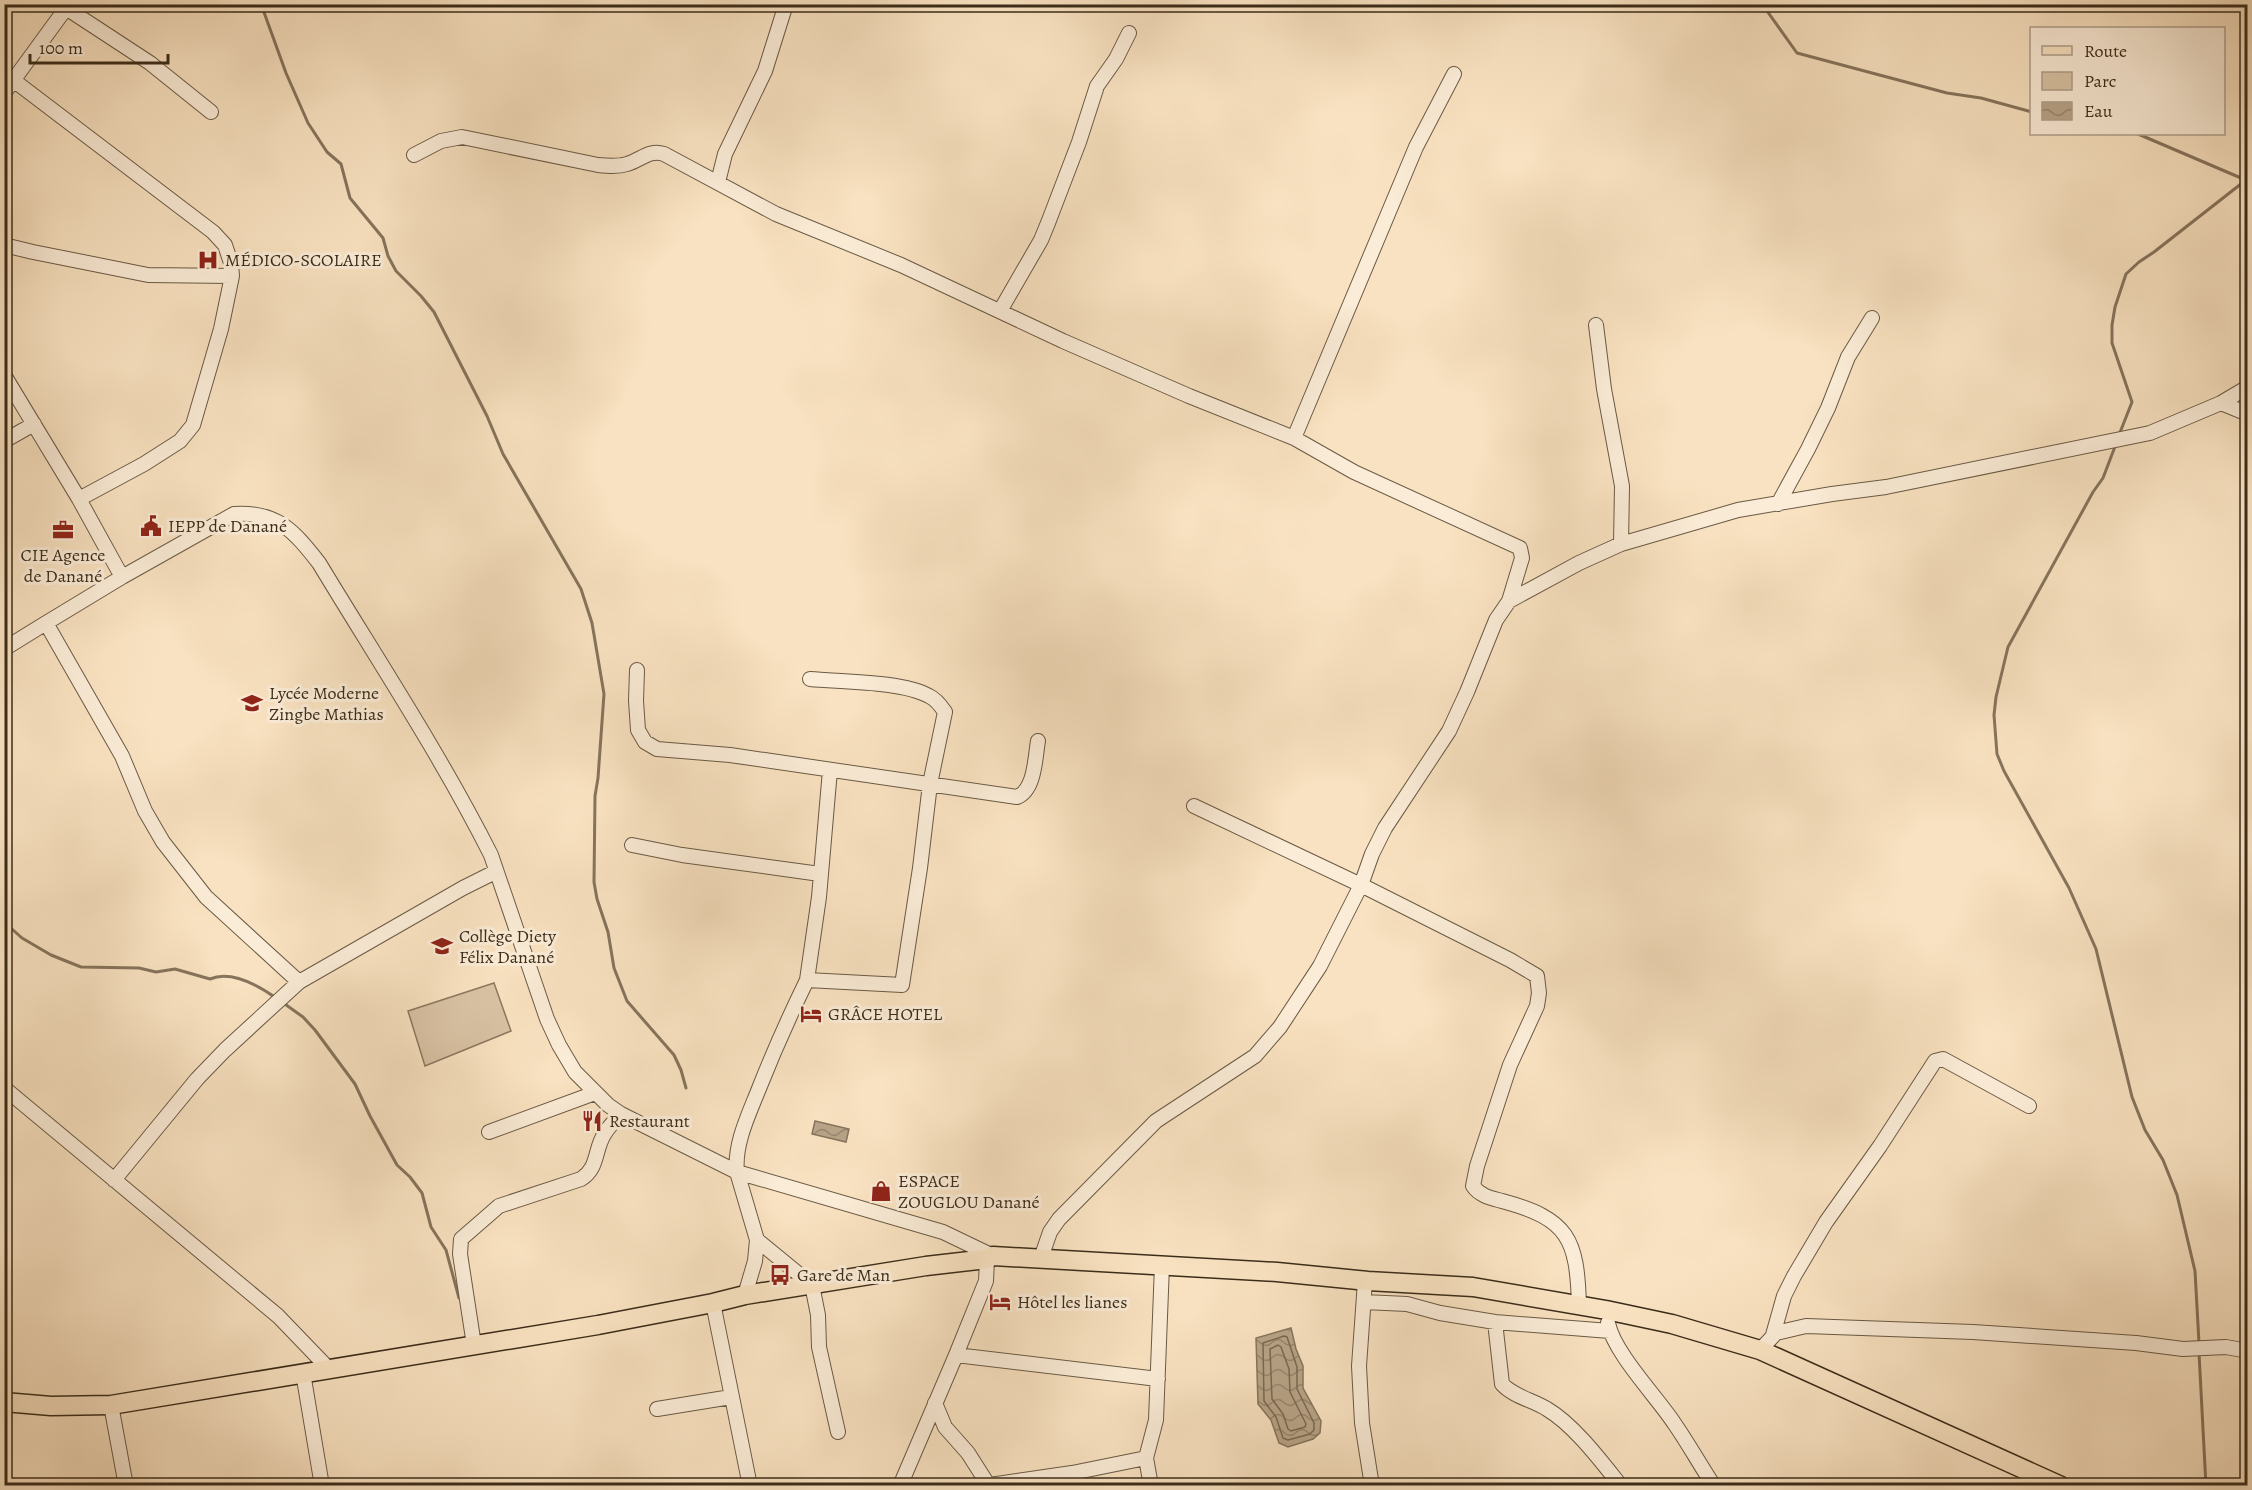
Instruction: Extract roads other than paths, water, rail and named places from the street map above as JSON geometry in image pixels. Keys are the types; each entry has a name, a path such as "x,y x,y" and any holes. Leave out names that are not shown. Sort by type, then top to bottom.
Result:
{"main road":[{"path":"4,1402 51,1406 111,1405 598,1325 745,1295 926,1266 990,1257 1041,1258 1277,1272 1365,1281 1473,1287 1672,1324 1760,1350 2049,1483"}],"street":[{"path":"718,182 722,160 765,71 786,4"},
{"path":"4,93 9,77 68,7 150,63 211,112"},
{"path":"1000,311 1041,240 1079,142 1097,86 1116,59 1129,33"},
{"path":"1294,438 1416,147 1454,74"},
{"path":"9,77 213,232 225,245 231,263 232,276 221,329 198,413 188,433 180,441 144,464 80,499"},
{"path":"414,155 449,138 462,137 608,166 629,164 650,153 658,153 776,214 902,265 1063,341 1189,396 1294,438 1354,472 1520,548 1522,558 1509,601 1496,620 1449,731 1385,828 1372,854 1361,885 1320,966 1265,1046 1244,1064 1156,1121 1071,1205 1050,1233 1041,1258"},
{"path":"4,244 33,252 148,274 232,276"},
{"path":"1778,504 1824,417 1848,357 1872,318"},
{"path":"1596,325 1604,389 1622,486 1621,544"},
{"path":"4,375 80,499 122,577"},
{"path":"1509,601 1579,563 1621,544 1738,510 1886,487 2150,433 2221,402 2247,387"},
{"path":"2221,402 2247,414"},
{"path":"4,441 34,424"},
{"path":"4,649 122,577 234,514 255,512 270,518 286,527 304,543 319,563 453,784 491,855 547,1019 575,1072 595,1093 621,1114 737,1172 943,1232 990,1257 986,1281 900,1485"},
{"path":"46,623 122,756 145,811 163,842 206,897 299,981"},
{"path":"637,669 637,725 640,736 650,746 669,751 730,755 1017,797 1022,795 1029,786 1038,741"},
{"path":"807,980 902,985 930,784 945,712 934,699 919,692 887,686 810,679"},
{"path":"745,1295 755,1261 757,1240 737,1172 737,1152 747,1119 784,1026 807,980 818,906 830,770"},
{"path":"1194,806 1361,885 1510,960 1537,976 1539,993 1537,1006 1510,1065 1477,1166 1473,1186 1477,1192 1485,1196 1531,1209 1557,1226 1568,1237 1578,1270 1579,1305"},
{"path":"632,845 682,855 820,874"},
{"path":"114,1180 197,1079 299,981 495,872"},
{"path":"1760,1350 1773,1335 1784,1296 1826,1222 1880,1146 1935,1061 1944,1059 2029,1106"},
{"path":"4,1088 278,1316 329,1369"},
{"path":"489,1132 595,1093"},
{"path":"474,1345 460,1254 461,1239 499,1206 581,1179 589,1174 594,1166 604,1134 621,1114"},
{"path":"757,1240 812,1286 818,1316 819,1347 838,1432"},
{"path":"1151,1485 1146,1458 1155,1427 1161,1265"},
{"path":"1365,1281 1359,1366 1362,1423 1372,1485"},
{"path":"1364,1302 1407,1304 1440,1313 1495,1322 1610,1331"},
{"path":"713,1303 730,1397 750,1485"},
{"path":"1606,1310 1610,1331 1626,1358 1674,1422 1714,1485"},
{"path":"1495,1322 1502,1384 1548,1409 1568,1425 1621,1485"},
{"path":"1773,1335 1788,1329 1806,1326 1900,1329 2136,1343 2183,1349 2226,1347 2247,1351"},
{"path":"956,1355 1158,1379"},
{"path":"303,1373 322,1485"},
{"path":"657,1409 730,1397"},
{"path":"935,1403 945,1427 968,1453 987,1485 1073,1479 1146,1458"},
{"path":"111,1405 126,1485"}],"water":[{"path":"815,1121 849,1129 846,1142 812,1134"},
{"path":"1291,1328 1303,1366 1303,1388 1321,1421 1320,1433 1313,1439 1288,1447 1279,1443 1271,1420 1258,1404 1256,1338"}],"waterway":[{"path":"261,4 286,73 308,123 327,152 341,164 350,198 383,238 388,256 396,271 434,312 487,416 503,454 581,589 592,623 604,694 595,796 594,882 597,899 608,932 614,968 627,1001 674,1055 686,1088"},
{"path":"1762,4 1797,53 1947,93 1981,98 2030,111"},
{"path":"2140,135 2248,181"},
{"path":"2119,435 2132,402 2112,343 2112,325 2115,307 2126,274 2246,180"},
{"path":"2116,444 2103,478 2093,492 2008,647 1994,715 1997,754 2004,771 2069,888 2096,949 2132,1097 2145,1130 2163,1160 2177,1195 2195,1271 2199,1343"},
{"path":"4,922 22,938 51,955 81,967 139,968 156,972 175,969 210,979 227,976 253,984 276,998"},
{"path":"282,1002 303,1017 315,1030 355,1084 397,1165 422,1193 431,1227 446,1250 459,1298"},
{"path":"2199,1353 2206,1486"}],"place":[{"name":"MÉDICO-SCOLAIRE","path":"208,260"},
{"name":"IEPP de Danané","path":"151,526"},
{"name":"CIE Agence de Danané","path":"63,530"},
{"name":"Lycée Moderne Zingbe Mathias","path":"252,703"},
{"name":"Collège Diety Félix Danané","path":"442,946"},
{"name":"GRÂCE HOTEL","path":"811,1014"},
{"name":"Restaurant","path":"592,1121"},
{"name":"ESPACE ZOUGLOU Danané","path":"881,1191"},
{"name":"Gare de Man","path":"780,1275"},
{"name":"Hôtel les lianes","path":"1000,1302"}]}
